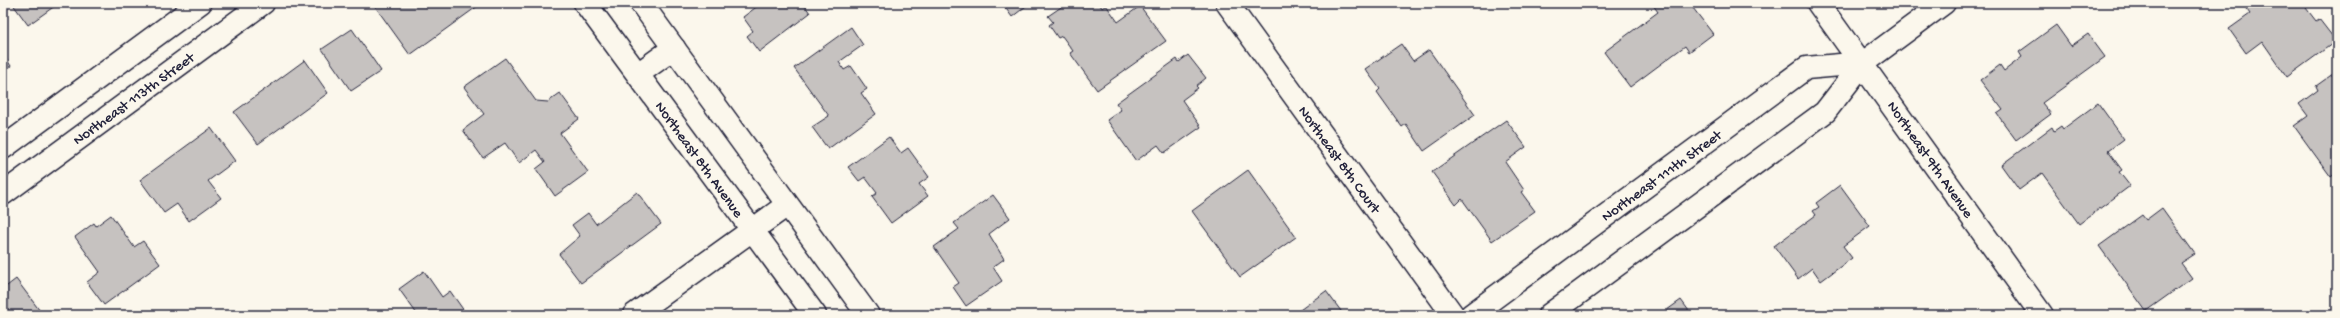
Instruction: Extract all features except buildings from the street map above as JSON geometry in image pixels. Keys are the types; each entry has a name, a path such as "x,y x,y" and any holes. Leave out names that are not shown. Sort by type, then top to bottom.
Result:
{"street":[{"path":"3,148 200,3"},
{"name":"Northeast 113th Street","path":"3,194 263,3"},
{"name":"Northeast 8th Avenue","path":"585,3 815,315"},
{"path":"641,3 868,315"},
{"name":"Northeast 8th Court","path":"1227,3 1453,315"},
{"name":"Northeast 9th Avenue","path":"1818,3 1863,63 2042,315"},
{"path":"1549,315 1824,112 1863,63 1944,3"},
{"path":"638,74 674,48"},
{"name":"Northeast 111th Street","path":"1471,315 1806,68 1863,63"},
{"path":"634,315 787,205"}]}
